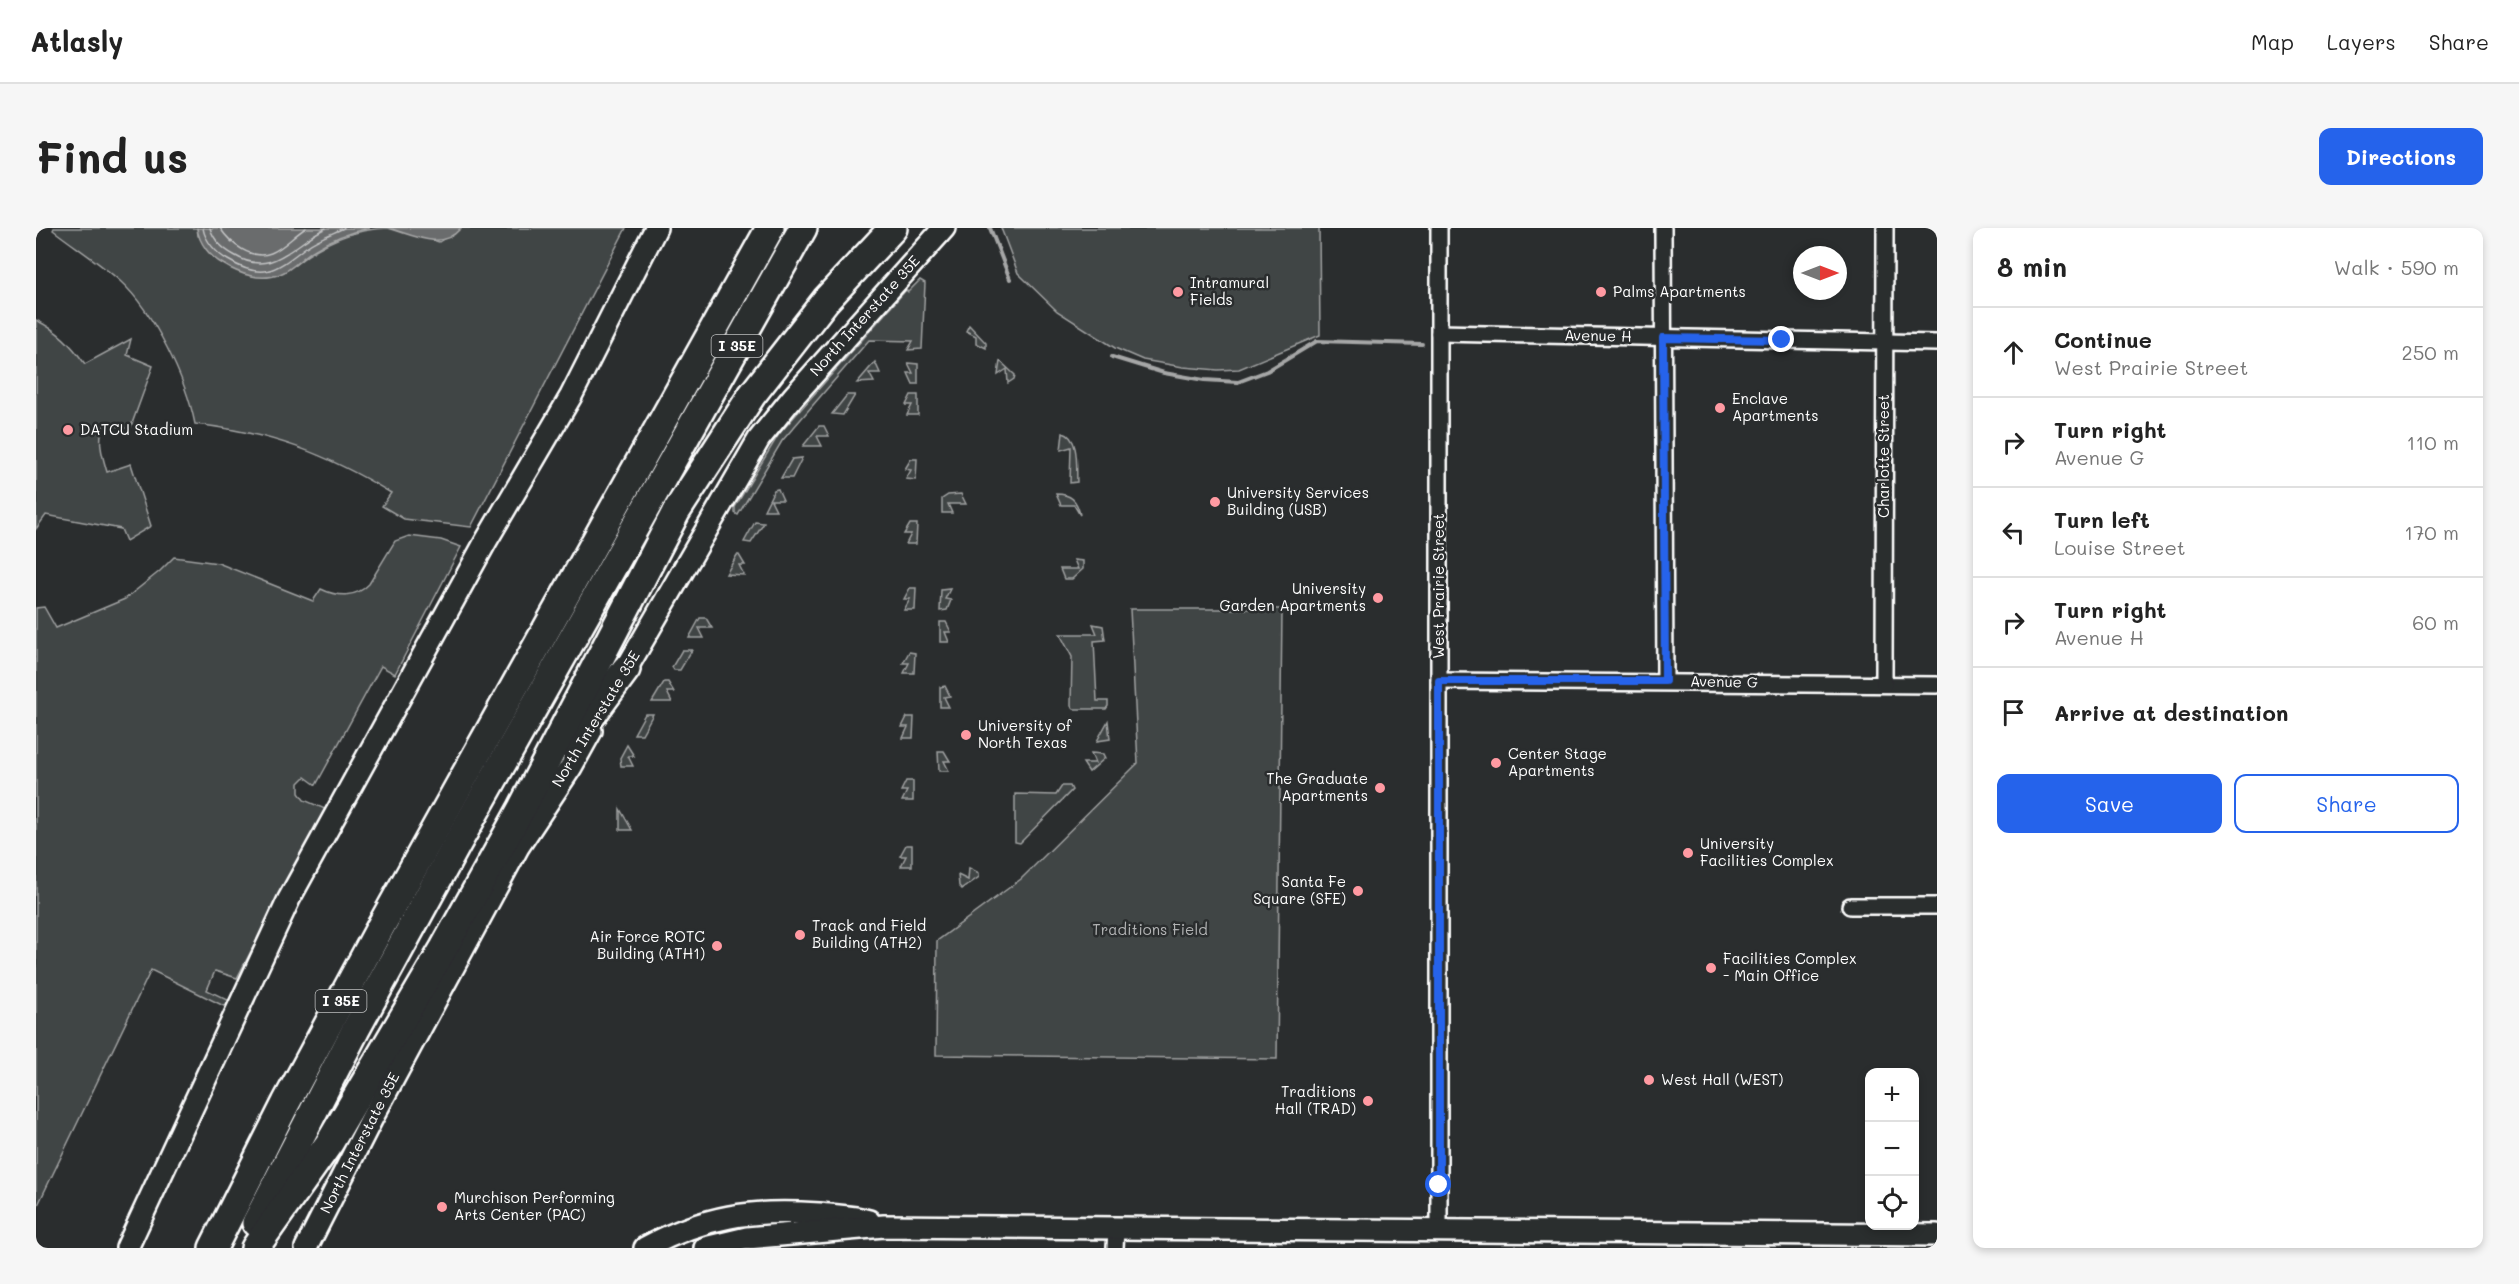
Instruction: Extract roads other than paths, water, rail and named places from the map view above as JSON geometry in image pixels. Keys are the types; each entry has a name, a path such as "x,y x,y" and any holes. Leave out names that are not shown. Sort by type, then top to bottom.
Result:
{"highway":[{"path":"674,399 756,228"},
{"name":"I 35E","path":"213,1248 286,1104 381,926 770,228"},
{"name":"I 35E","path":"244,1248 361,1018 803,228"},
{"path":"255,1248 330,1142 444,948 522,808 676,512 752,395 826,300 889,232"},
{"path":"698,415 729,373"},
{"path":"522,808 626,669"}],"main road":[{"path":"127,1248 289,899 486,541 571,396 656,228"},
{"name":"North Interstate 35E","path":"306,1248 372,1118 518,847 571,767 759,439 793,397 944,228"},
{"path":"645,1248 694,1224 751,1213 843,1216 884,1226"},
{"path":"705,1248 747,1238 884,1226 1116,1239 1439,1231 1594,1240 1863,1241 1937,1235"}],"street":[{"name":"West Prairie Street","path":"1439,228 1439,1231"},
{"path":"1663,228 1665,681"},
{"name":"Charlotte Street","path":"1884,684 1885,228"},
{"name":"Avenue H","path":"1439,333 1937,343"},
{"name":"Avenue G","path":"1439,681 1665,681 1937,685"},
{"path":"1850,906 1937,906"}],"water":[{"path":"197,228 370,228 334,239 320,246 285,272 258,277 243,274 218,261 203,244"},
{"path":"388,228 460,229 452,236 435,240"}],"waterway":[{"path":"990,228 1010,279"},
{"path":"1112,357 1164,373 1204,380 1238,382 1267,371 1317,341 1422,344"}],"place":[{"name":"Intramural Fields","path":"1178,292"},
{"name":"Palms Apartments","path":"1601,292"},
{"name":"Enclave Apartments","path":"1720,408"},
{"name":"DATCU Stadium","path":"68,430"},
{"name":"University Services Building (USB)","path":"1215,502"},
{"name":"University Garden Apartments","path":"1378,598"},
{"name":"University of North Texas","path":"966,735"},
{"name":"Center Stage Apartments","path":"1496,763"},
{"name":"The Graduate Apartments","path":"1380,788"},
{"name":"University Facilities Complex","path":"1688,853"},
{"name":"Santa Fe Square (SFE)","path":"1358,891"},
{"name":"Track and Field Building (ATH2)","path":"800,935"},
{"name":"Air Force ROTC Building (ATH1)","path":"717,946"},
{"name":"Facilities Complex - Main Office","path":"1711,968"},
{"name":"West Hall (WEST)","path":"1649,1080"},
{"name":"Traditions Hall (TRAD)","path":"1368,1101"},
{"name":"Murchison Performing Arts Center (PAC)","path":"442,1207"}],"park label":[{"name":"Traditions Field","path":"1150,930"}]}
